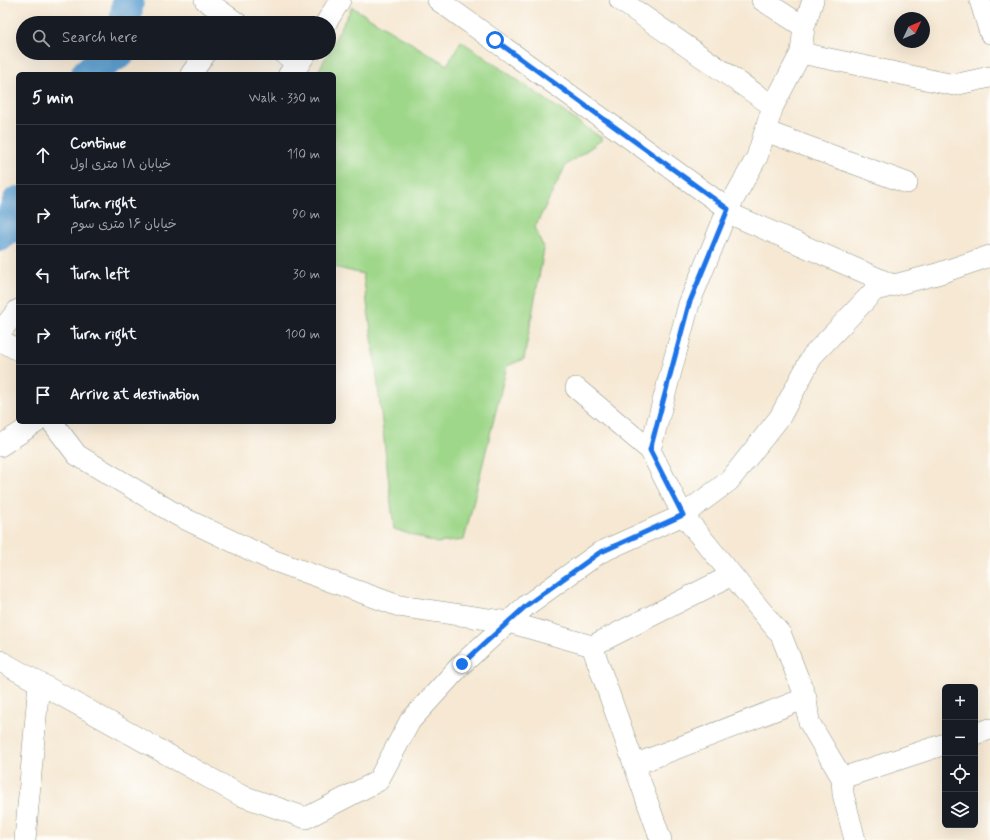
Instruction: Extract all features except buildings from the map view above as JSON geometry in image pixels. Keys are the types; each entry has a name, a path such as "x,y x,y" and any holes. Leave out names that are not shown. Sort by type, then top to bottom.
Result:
{"street":[{"path":"205,0 225,16"},
{"path":"330,16 340,0"},
{"path":"438,0 727,211 893,285"},
{"path":"620,0 773,106"},
{"path":"762,0 804,27"},
{"path":"650,450 689,304 727,211 757,157 773,106 801,52 804,27 813,0"},
{"path":"980,0 990,33"},
{"path":"801,52 954,85 990,77"},
{"path":"192,72 201,60"},
{"path":"765,131 907,183"},
{"path":"0,661 240,795 306,818 378,781 410,721 462,664 527,605 599,553 683,515 729,481 780,417 813,355 876,290 937,274 990,256"},
{"path":"0,332 16,312"},
{"path":"0,340 16,349"},
{"path":"576,388 650,450 683,515 781,635 806,698 809,722 842,778 843,794 855,840"},
{"path":"0,446 34,424"},
{"path":"54,424 77,455 179,516 272,560 399,606 508,622 592,646 732,575"},
{"path":"592,646 661,840"},
{"path":"26,840 39,683"},
{"path":"634,765 806,698"},
{"path":"978,733 990,729"},
{"path":"842,778 942,745"}],"green space":[{"path":"352,7 447,65 461,41 603,139 566,165 535,227 544,249 524,359 507,366 464,540 437,543 394,529 375,359 363,274 336,267 336,72 316,72 319,70 324,60 336,60 336,37"}],"waterway":[{"path":"126,16 128,0"},
{"path":"89,72 107,60"},
{"path":"0,235 7,230 16,207"}],"route":[{"path":"462,664 527,605 599,553 683,515 650,450 689,304 728,209 495,40"}]}
